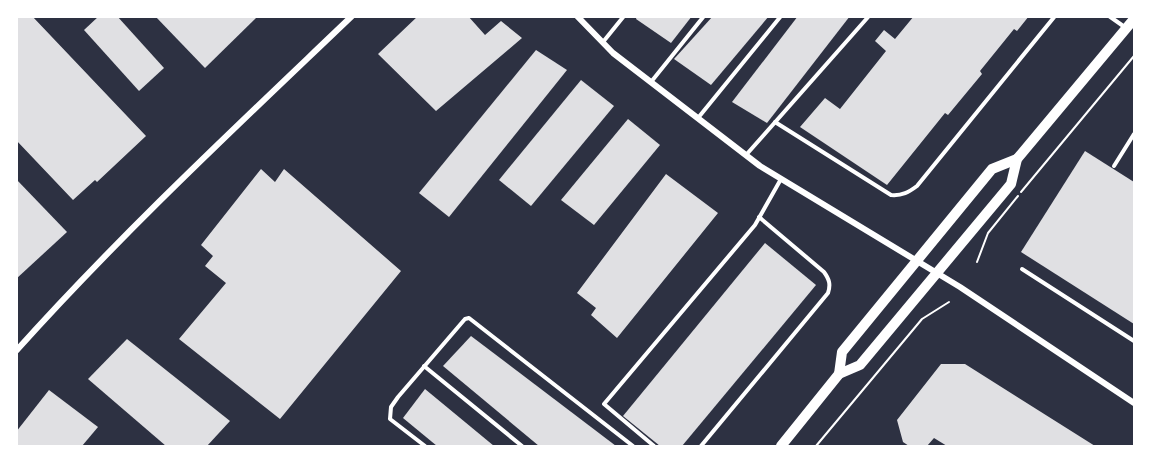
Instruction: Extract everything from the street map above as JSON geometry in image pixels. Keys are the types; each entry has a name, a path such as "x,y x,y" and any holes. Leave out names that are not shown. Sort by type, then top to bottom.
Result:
{"main road":[{"path":"840,374 842,352 992,170 1017,159 1134,19"},
{"path":"781,447 840,374 860,365 1011,184 1017,159"}],"street":[{"path":"16,351 80,282 189,172 352,16"},
{"path":"577,16 613,53 746,155 916,262 960,286 1134,402"}],"lane":[{"path":"602,42 624,16"},
{"path":"651,82 704,16"},
{"path":"698,118 781,16"},
{"path":"746,155 869,16"},
{"path":"775,122 891,195 898,196 909,192 917,186 1055,16"},
{"path":"1109,16 1127,28"},
{"path":"1114,166 1134,134"},
{"path":"654,447 604,404 759,217 781,179"},
{"path":"700,447 830,288 829,280 824,272 759,217"},
{"path":"1022,268 1134,341"},
{"path":"425,447 390,419 391,406 465,319 469,318 633,447"},
{"path":"424,366 522,447"}],"path":[{"path":"977,262 988,233 1134,56"},
{"path":"816,447 922,319 949,302"}],"building":[{"path":"19,16 32,16 146,136 97,182 95,180 73,200 16,140 16,19"},
{"path":"99,16 117,16 164,68 139,91 84,30"},
{"path":"155,16 258,16 205,68"},
{"path":"418,16 468,16 485,35 501,21 522,38 436,111 378,54"},
{"path":"637,16 692,16 671,43 636,19"},
{"path":"713,16 769,16 711,85 674,59"},
{"path":"798,16 850,16 767,123 732,102"},
{"path":"914,16 1029,16 1017,31 1014,29 980,71 982,74 948,115 945,113 887,185 800,127 825,98 840,109 886,51 875,41 884,30 895,39"},
{"path":"536,50 567,70 449,217 419,193"},
{"path":"581,80 614,106 531,206 499,180"},
{"path":"628,119 660,145 594,225 561,200"},
{"path":"1085,151 1134,182 1134,324 1021,252"},
{"path":"261,169 275,182 284,169 401,271 280,419 179,339 226,283 205,266 213,256 201,245"},
{"path":"666,174 718,213 617,338 591,315 596,308 577,293"},
{"path":"16,179 67,232 16,279"},
{"path":"765,243 816,285 682,446 660,446 623,416"},
{"path":"471,336 616,446 539,446 443,366"},
{"path":"127,339 230,421 207,446 166,446 88,379"},
{"path":"941,364 965,364 1095,446 947,446 934,438 927,446 909,446 903,442 897,420"},
{"path":"425,389 494,446 437,446 403,418"},
{"path":"49,390 98,427 82,446 16,446 16,432"}]}
